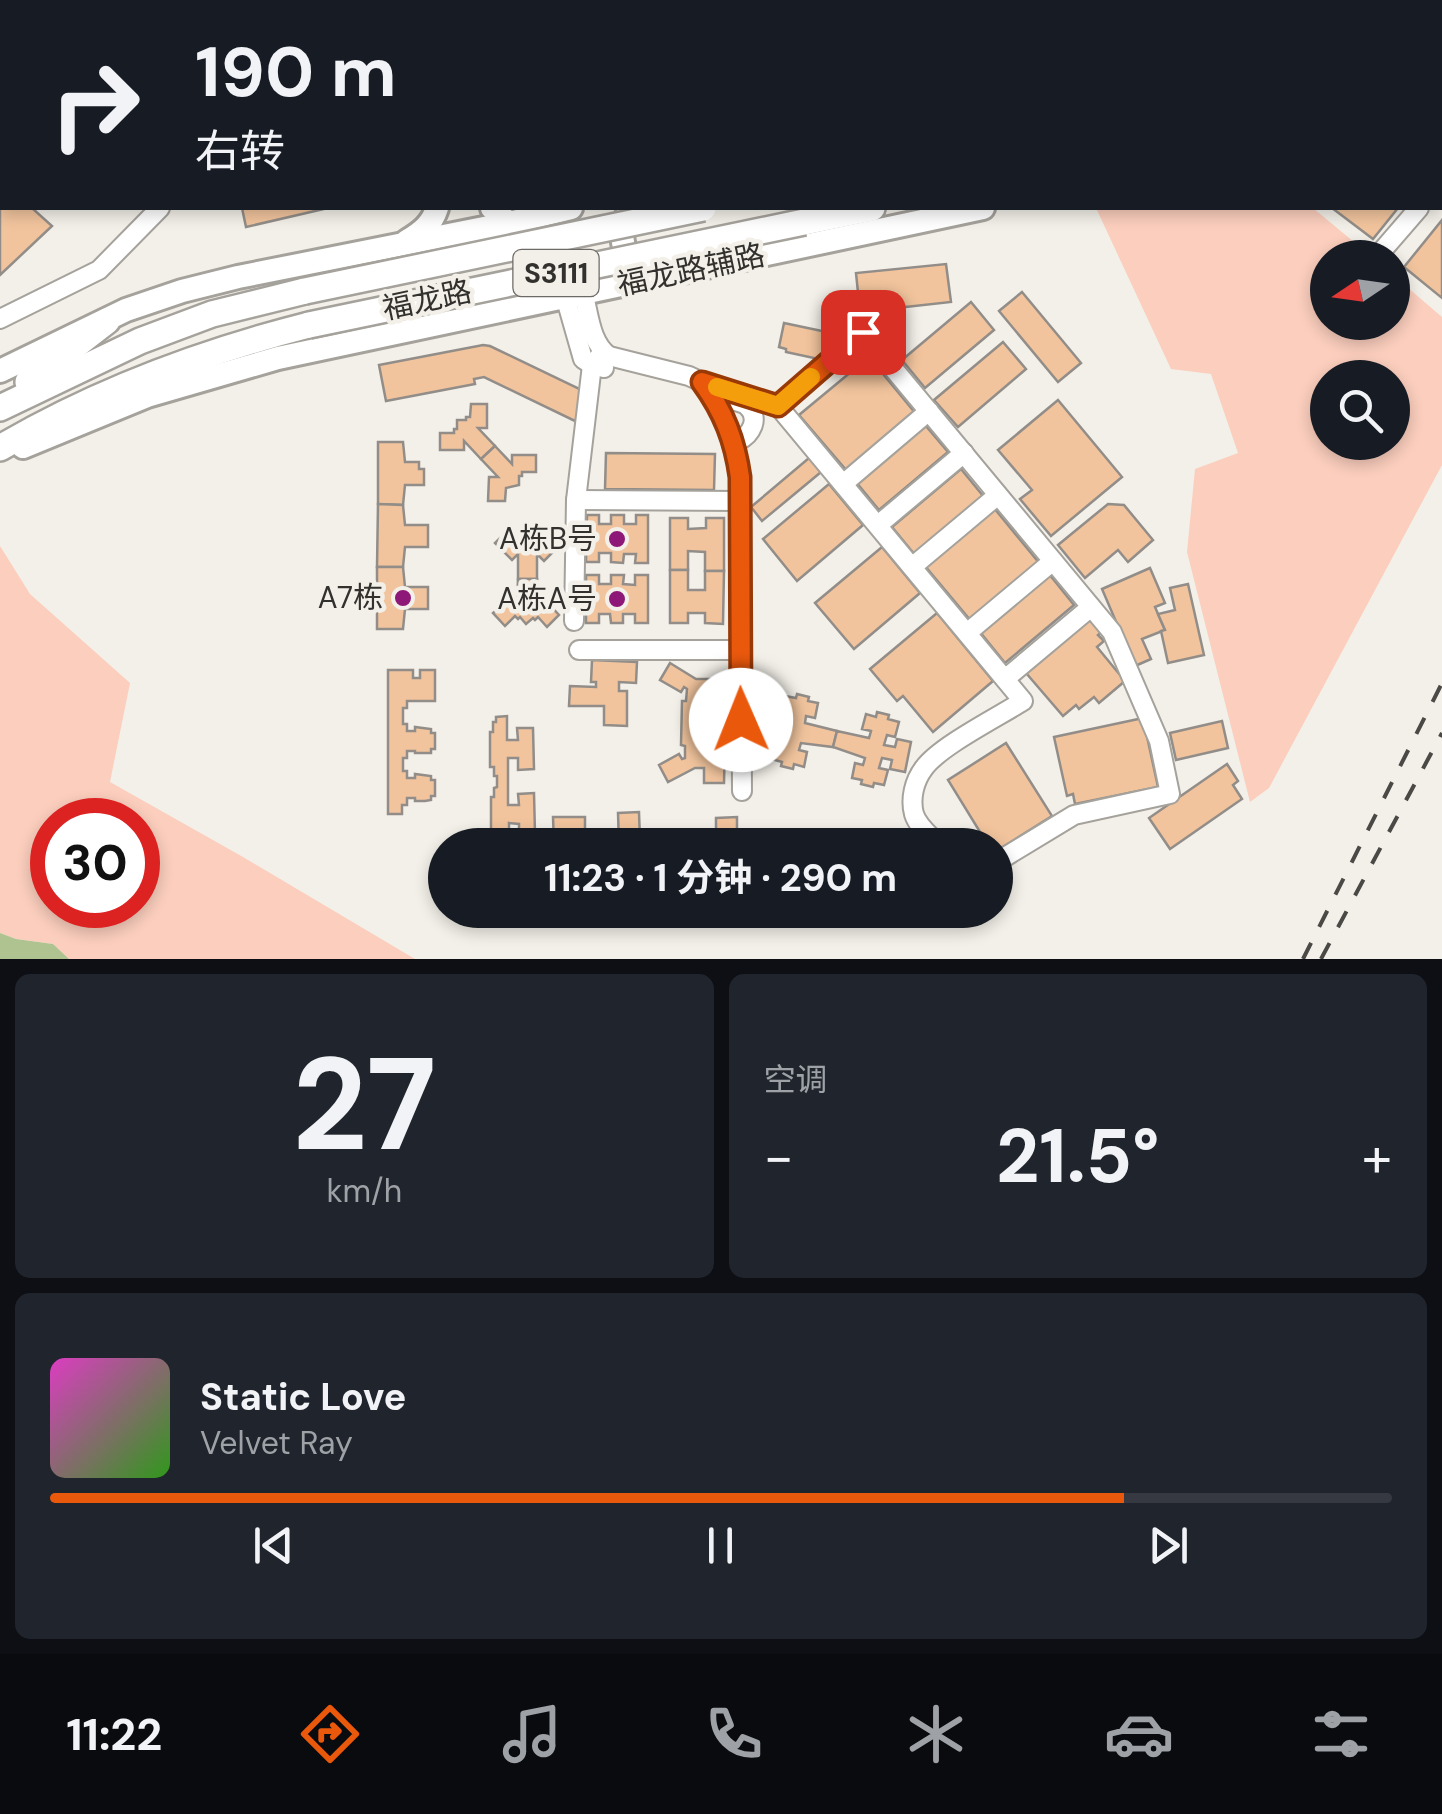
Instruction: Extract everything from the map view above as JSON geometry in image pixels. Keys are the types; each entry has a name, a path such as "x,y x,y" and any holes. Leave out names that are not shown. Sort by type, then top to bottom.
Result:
{"highway":[{"name":"福龙路","path":"0,406 140,341 212,314 694,210"},
{"name":"福龙路","path":"0,448 144,376 309,324 862,210"},
{"path":"0,406 107,321"}],"main road":[{"path":"401,244 422,232 436,210"},
{"path":"630,210 622,228 622,244 630,262 657,277"},
{"name":"福龙路辅路","path":"0,456 83,420 207,377 323,348 974,210"},
{"path":"0,372 155,300 207,285 401,244 500,215 532,212 570,262 574,294"},
{"path":"500,215 574,294"}],"street":[{"path":"0,318 100,270 158,210"},
{"path":"1391,240 1417,210"},
{"path":"574,294 595,340 598,359 576,500 574,621"},
{"path":"778,406 863,332 1112,632 1159,741 1170,794 1074,815 1013,852"},
{"path":"598,359 689,376 707,389 743,403 751,411 750,433 738,440 732,436"},
{"path":"707,389 778,406 1023,700 942,752 924,769 912,792 914,816 921,828"},
{"path":"707,389 725,418 738,466 742,791"},
{"path":"843,484 929,412"},
{"path":"878,525 964,453"},
{"path":"912,567 998,494"},
{"path":"576,500 740,501"},
{"path":"967,634 1054,561"},
{"path":"1005,679 1091,607"},
{"path":"579,650 740,650"}],"shaded area":[{"path":"1097,210 1315,210 1352,240 1310,240 1310,340 1410,340 1410,290 1442,317 1442,465 1269,788 1250,802 1187,552 1195,469 1238,453 1211,374 1171,369"},
{"path":"0,546 30,594 130,683 110,782 138,798 30,798 30,928 160,928 160,810 415,959 69,959 53,944 0,933"},
{"path":"0,933 53,944 69,959 0,959"}],"building":[{"path":"0,210 34,210 52,226 0,275"},
{"path":"242,210 319,210 246,227"},
{"path":"1335,210 1396,210 1373,239"},
{"path":"1442,220 1442,298 1410,272 1410,260"},
{"path":"946,264 951,302 860,312 856,273"},
{"path":"1022,292 1081,363 1058,382 999,311"},
{"path":"971,302 994,330 925,388 902,360"},
{"path":"784,323 836,334 831,358 823,360 779,347"},
{"path":"1003,342 1026,369 958,427 934,400"},
{"path":"483,345 588,393 575,421 484,377 474,379 475,384 386,401 379,365"},
{"path":"869,357 916,414 847,471 799,415"},
{"path":"1058,400 1122,477 1051,536 1020,499 1032,490 998,450"},
{"path":"471,404 487,404 487,428 478,428 495,446 481,459 464,441 464,450 440,450 440,433 454,433 457,420 470,417"},
{"path":"925,425 948,452 879,510 856,482"},
{"path":"378,442 403,442 405,462 419,462 419,469 424,469 424,485 405,485 403,505 378,504"},
{"path":"495,446 512,464 512,455 536,455 536,472 522,472 519,485 506,488 505,501 488,501 489,477 498,477 481,459"},
{"path":"606,453 715,454 714,490 605,489"},
{"path":"809,458 821,472 762,521 751,507"},
{"path":"961,469 984,497 915,555 892,527"},
{"path":"829,484 863,525 797,581 763,539"},
{"path":"378,504 403,505 405,525 428,525 428,547 405,547 403,567 377,567"},
{"path":"1108,504 1124,505 1153,540 1128,562 1118,550 1085,578 1058,545"},
{"path":"994,508 1040,564 971,621 925,566"},
{"name":"A栋B号","path":"587,515 599,515 599,524 611,524 611,515 624,515 624,524 636,524 636,515 648,515 648,563 635,563 636,554 624,554 623,563 611,562 611,553 599,553 599,562 586,562"},
{"path":"670,518 688,518 688,529 706,528 706,518 724,518 724,571 705,571 705,552 688,551 688,570 670,570"},
{"path":"507,531 517,541 528,533 540,541 549,532 561,544 544,561 537,554 537,579 518,579 518,554 512,560 495,543"},
{"path":"882,547 920,593 854,649 815,603"},
{"name":"A7栋","path":"377,567 403,567 405,587 428,587 428,609 405,609 403,629 377,629"},
{"path":"1150,568 1165,603 1155,607 1165,630 1142,639 1151,659 1135,666 1102,589"},
{"path":"670,570 688,570 688,590 705,590 705,571 724,571 723,624 705,623 705,613 688,613 688,623 670,623"},
{"path":"1049,574 1074,605 1005,663 980,632"},
{"name":"A栋A号","path":"586,575 599,575 599,584 611,584 611,575 624,575 623,584 635,585 635,575 648,575 648,623 635,623 635,614 623,614 623,623 611,623 610,614 599,614 599,623 586,623"},
{"path":"518,579 537,579 536,604 543,598 559,615 547,627 538,617 526,624 515,616 505,626 493,613 511,597 517,604"},
{"path":"1188,584 1204,655 1168,663 1161,631 1165,630 1158,614 1175,610 1170,588"},
{"path":"937,613 993,681 933,732 903,696 897,701 870,669"},
{"path":"1093,617 1104,630 1098,635 1104,641 1097,647 1125,681 1099,703 1094,697 1063,716 1026,673"},
{"path":"592,660 637,662 636,683 619,682 619,691 627,691 627,726 604,725 604,706 569,706 570,686 596,687 596,682 591,682"},
{"path":"670,663 696,679 726,679 725,707 704,706 704,741 725,741 724,783 704,783 704,768 695,768 668,782 659,765 679,754 685,758 685,746 681,745 682,701 686,701 687,689 684,687 681,692 660,680"},
{"path":"388,670 413,670 413,678 420,678 420,670 435,670 435,701 407,701 403,724 407,724 407,731 415,731 415,727 431,729 435,733 435,749 431,753 407,751 403,771 407,771 407,778 415,778 415,774 431,776 435,780 435,796 425,801 407,798 402,814 388,814"},
{"path":"797,694 818,703 815,718 806,716 805,723 837,731 833,747 801,743 799,750 807,752 804,767 794,764 793,769 771,759 775,745 783,746 785,736 775,734 773,742 758,739 765,709 780,712 778,721 788,723 790,713 782,711 785,696 796,698"},
{"path":"877,712 899,722 895,737 887,735 884,745 895,747 897,739 911,742 905,772 890,769 892,760 882,758 879,768 888,770 884,785 874,783 873,787 852,778 855,763 863,765 865,758 833,747 837,731 869,738 871,731 862,729 866,714 876,717"},
{"path":"507,716 507,740 518,740 517,728 533,728 534,769 518,770 518,758 508,758 508,805 519,805 518,794 534,793 535,828 519,828 519,824 509,823 509,828 491,828 491,797 497,787 497,776 494,767 490,767 490,732 496,717"},
{"path":"1143,718 1158,787 1075,804 1073,794 1067,796 1054,737"},
{"path":"1222,721 1228,748 1176,760 1170,733"},
{"path":"1006,743 1052,816 1013,841 1013,828 978,828 948,780"},
{"path":"1227,764 1238,781 1233,785 1242,799 1170,849 1149,818"},
{"path":"639,812 640,828 618,828 618,813"},
{"path":"553,817 585,817 585,828 553,828"},
{"path":"737,817 737,828 716,828 716,818"}],"railway":[{"path":"1303,959 1442,683"},
{"path":"1321,959 1442,733"}],"slow traffic":[{"path":"717,387 778,406 811,377"}],"place":[{"name":"A栋B号","path":"617,539"},
{"name":"A7栋","path":"403,598"},
{"name":"A栋A号","path":"617,599"}],"route":[{"path":"741,720 740,477 725,418 702,382 778,406 863,332"}]}
